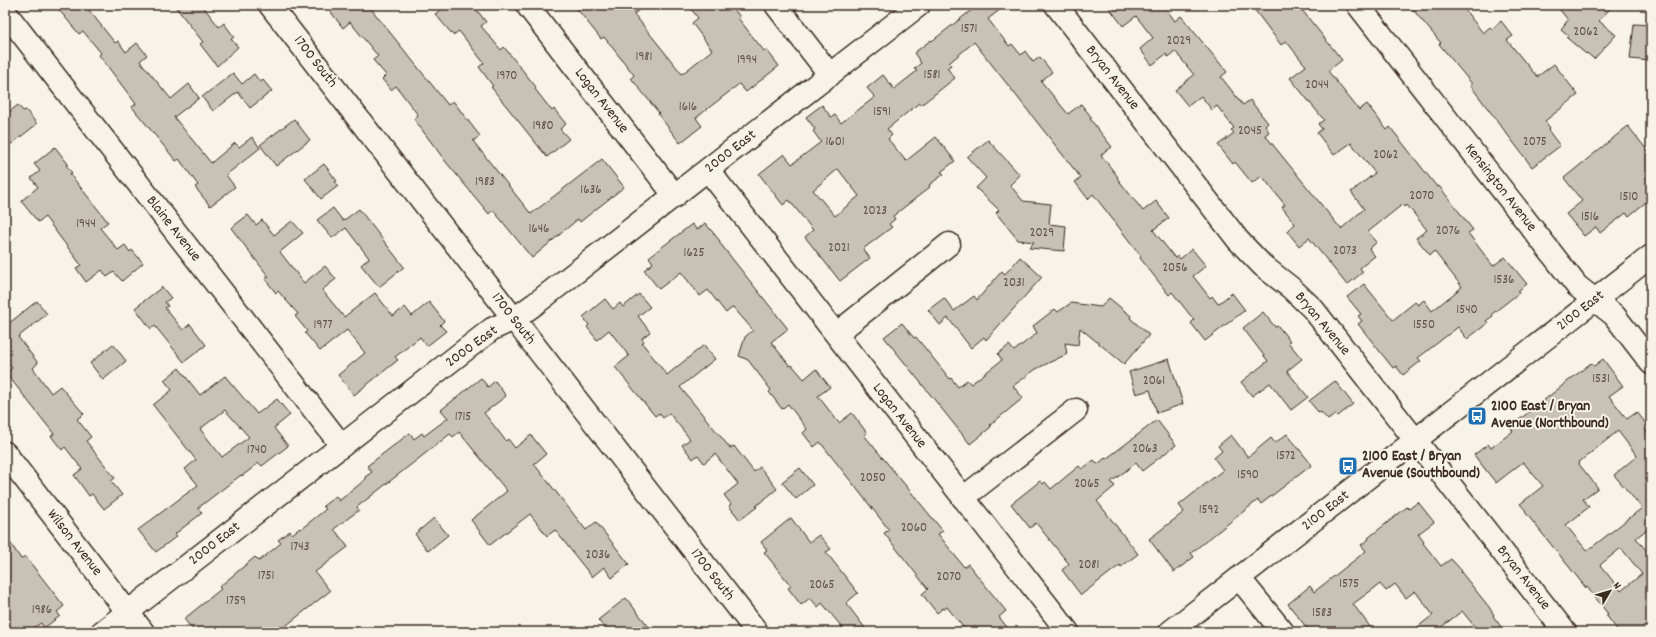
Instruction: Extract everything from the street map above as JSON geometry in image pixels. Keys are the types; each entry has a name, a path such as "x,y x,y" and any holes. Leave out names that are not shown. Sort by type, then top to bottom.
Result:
{"street":[{"name":"1700 South","path":"270,5 757,632"},
{"name":"Logan Avenue","path":"527,5 675,196"},
{"path":"776,5 830,75"},
{"name":"2000 East","path":"102,632 492,329 514,319 535,304 919,5"},
{"name":"Bryan Avenue","path":"1056,5 1238,240 1263,266 1291,288 1313,309 1565,632"},
{"name":"Kensington Avenue","path":"1358,5 1577,286 1614,316 1651,363"},
{"name":"Blaine Avenue","path":"5,12 342,446"},
{"name":"Logan Avenue","path":"708,170 1068,632"},
{"path":"836,334 950,244"},
{"name":"2100 East","path":"1170,632 1651,256"},
{"path":"963,498 1076,410"},
{"name":"Wilson Avenue","path":"5,453 143,632"},
{"path":"1239,578 1283,632"}],"building":[{"path":"55,5 85,5 115,43 118,41 126,52 137,43 147,55 140,61 171,99 189,84 199,98 174,117 211,163 235,143 239,147 252,137 260,148 226,175 235,187 210,206 195,187 198,185 179,159 176,161 132,107 136,104 99,55 101,53 83,31 79,34"},
{"path":"174,5 202,5 219,27 224,23 234,37 231,39 238,47 217,66 200,44 203,42"},
{"path":"337,5 368,5 448,105 453,101 480,136 473,141 531,214 602,159 624,187 580,222 578,219 532,258 493,210 489,214 446,162 414,119 418,115 396,86 391,90 382,79 386,75 373,60 378,56 350,22 343,28 330,11"},
{"path":"447,5 473,5 486,22 481,26 501,50 504,47 536,87 535,89 552,111 554,109 566,124 560,129 569,139 547,157 491,87 493,86 479,67 484,63 459,31 453,35 435,14"},
{"path":"574,5 645,5 634,14 682,74 712,50 692,23 698,18 688,5 731,5 740,17 738,18 764,51 766,49 779,66 746,92 739,84 696,118 702,126 680,143 658,114 659,113 631,78 634,75 604,37 601,39"},
{"path":"978,5 1006,5 988,19 1009,46 1012,44 1021,55 1025,51 1033,62 1040,57 1052,72 1041,81 1068,114 1081,104 1092,118 1090,119 1112,147 1101,155 1118,177 1117,178 1143,211 1156,201 1169,218 1153,230 1175,258 1178,256 1180,259 1192,249 1206,266 1193,276 1210,298 1212,296 1218,304 1232,293 1245,310 1205,341 1191,323 1194,320 1172,292 1169,295 1093,194 1088,199 1075,182 1081,178 974,42 949,63 951,65 947,68 955,78 921,105 919,103 887,129 892,135 888,139 906,161 936,137 955,161 941,172 944,174 929,185 930,187 893,216 895,219 889,224 892,227 863,249 870,258 840,281 805,237 813,230 789,200 783,205 759,174 784,154 792,164 821,142 813,131 815,129 806,117 822,105 831,117 835,115 841,123 875,97 867,88 883,75 894,89 917,71 914,69 921,63 914,53 931,40 932,41","holes":["838,169 859,196 835,216 813,190"]},
{"path":"1107,5 1163,5 1175,21 1181,16 1227,72 1221,77 1243,105 1250,100 1268,123 1265,126 1269,132 1265,135 1341,229 1364,209 1351,192 1375,173 1351,143 1334,155 1317,133 1322,129 1318,124 1324,120 1290,78 1306,66 1286,41 1281,45 1251,5 1298,5 1342,60 1328,71 1359,110 1367,104 1387,130 1390,127 1473,230 1468,233 1493,266 1505,257 1527,284 1518,291 1519,293 1492,314 1493,316 1486,321 1488,323 1467,339 1458,327 1418,358 1421,361 1403,375 1396,366 1393,368 1358,324 1362,321 1358,316 1361,314 1347,297 1364,284 1393,320 1415,302 1418,305 1424,300 1432,311 1462,287 1434,251 1430,255 1416,238 1427,230 1407,205 1405,207 1403,204 1368,232 1377,242 1369,249 1375,256 1360,268 1363,272 1347,285 1309,238 1299,246 1287,231 1295,224 1282,207 1285,205 1262,176 1252,183 1235,162 1233,164 1218,145 1234,133 1231,130 1234,128 1217,106 1212,110 1201,96 1188,106 1175,90 1194,75 1175,51 1168,57 1166,54 1152,65 1140,49 1153,38 1136,16 1123,26"},
{"path":"1409,5 1461,5 1483,33 1490,27 1492,29 1501,21 1513,36 1507,40 1537,77 1554,64 1578,95 1545,121 1550,128 1548,130 1560,146 1532,167 1470,85 1472,84 1439,44 1441,43"},
{"path":"1556,5 1613,5 1599,21 1616,35 1594,59 1567,38 1569,36 1561,29 1568,20"},
{"path":"1634,24 1651,25 1651,61 1630,59"},
{"path":"233,73 242,84 254,74 260,82 263,80 272,91 250,108 238,92 213,111 202,97"},
{"path":"18,105 23,111 26,110 37,124 5,149 5,115"},
{"path":"294,119 310,140 276,166 260,145"},
{"path":"1628,126 1651,155 1651,198 1629,216 1626,213 1600,233 1596,227 1584,236 1566,214 1582,201 1564,178"},
{"path":"988,140 1020,175 1010,185 1023,201 1051,204 1049,224 1066,226 1064,251 1029,248 1034,242 1018,240 996,213 999,210 976,188 986,178 967,157"},
{"path":"55,147 68,164 66,165 72,173 70,174 108,222 100,228 118,250 125,245 130,252 132,250 143,263 122,281 114,272 107,277 102,270 86,282 76,268 81,265 45,217 38,222 21,201 38,187 31,178 40,171 34,164"},
{"path":"324,164 337,181 335,182 338,186 321,199 305,179"},
{"path":"333,208 343,221 359,209 404,267 379,287 361,265 369,258 346,228 332,238 317,220"},
{"path":"248,215 256,225 262,220 274,235 292,221 303,233 280,252 304,283 325,266 336,279 322,290 344,317 375,293 393,316 405,307 412,316 429,302 444,321 440,325 446,331 427,346 420,337 395,357 398,360 354,395 338,375 365,353 347,330 320,351 305,333 307,331 295,316 298,314 278,291 276,293 265,279 269,277 231,228"},
{"path":"705,223 788,329 771,342 790,366 792,365 804,379 816,369 830,387 818,396 839,423 852,413 867,433 864,435 943,531 938,534 964,567 968,564 1006,611 999,617 1011,632 967,632 947,607 944,609 943,608 937,613 922,594 928,589 884,533 889,530 886,526 820,442 814,447 803,433 807,429 788,404 782,409 769,392 771,390 748,360 739,356 745,337 753,330 733,307 726,313 708,290 700,296 681,272 659,289 644,270 653,263 649,257 692,224 697,230"},
{"path":"1020,257 1042,277 986,340 984,337 971,348 948,318 940,325 928,310 944,298 954,311 974,296 977,300 1002,271 1005,274"},
{"path":"162,287 171,298 165,302 168,306 165,308 183,330 190,324 206,345 184,362 155,326 151,329 135,308"},
{"path":"639,294 650,307 638,316 650,332 642,338 644,342 642,343 667,375 704,345 715,359 680,387 730,448 734,446 754,472 760,467 777,489 740,520 729,506 731,504 724,495 738,484 715,454 704,463 698,455 693,459 682,445 690,439 669,413 663,418 659,413 655,416 615,367 629,356 609,330 597,340 587,327 589,325 583,317 605,299 613,309 620,303 623,307"},
{"path":"1109,298 1131,316 1130,318 1149,335 1124,364 1080,328 1078,345 1065,343 1067,354 1036,369 1013,386 1023,398 990,425 991,427 970,444 884,337 902,323 914,338 916,337 958,387 967,380 971,384 1002,360 998,354 1009,345 1014,351 1037,333 1033,326 1055,309 1058,312 1071,303 1101,307"},
{"path":"37,301 47,314 18,337 38,363 33,368 51,393 60,386 84,414 77,419 91,437 86,441 115,478 111,481 122,495 104,509 92,494 89,496 74,475 82,469 65,447 62,450 51,436 54,434 6,373 12,368 5,359 5,321 8,324"},
{"path":"1263,312 1275,327 1278,326 1290,341 1288,342 1302,359 1287,371 1308,397 1291,410 1270,383 1252,396 1241,382 1268,361 1243,328"},
{"path":"113,344 126,361 103,380 90,363"},
{"path":"1169,359 1183,404 1157,413 1150,390 1136,394 1129,372"},
{"path":"1603,359 1623,386 1609,396 1627,419 1637,412 1647,425 1644,428 1651,437 1651,526 1636,538 1651,556 1651,632 1619,632 1606,615 1608,614 1587,587 1586,588 1525,512 1526,511 1520,504 1543,486 1523,462 1496,483 1474,455 1488,444 1491,448 1513,431 1510,427 1591,363 1594,366","holes":["1618,431 1637,456 1614,475 1642,508 1587,551 1566,525 1589,507 1583,499 1598,488 1578,463","1621,548 1642,574 1621,591 1600,565"]},
{"path":"179,368 200,395 225,376 257,414 277,399 290,415 274,428 288,446 262,466 259,463 242,476 241,475 198,508 202,513 175,534 177,536 156,552 138,530 198,485 185,469 196,460 153,405 172,390 164,380","holes":["225,410 249,437 222,457 200,429"]},
{"path":"481,378 488,387 495,381 506,396 484,413 506,441 508,439 515,448 531,435 546,454 534,464 586,530 596,522 629,564 612,578 604,567 592,577 555,530 547,536 530,514 490,545 471,520 507,491 459,432 453,437 450,434 357,507 359,510 334,529 348,547 315,572 330,591 278,632 195,632 184,619 221,589 219,587 255,557 259,561 281,543 278,540 290,531 292,534 300,528 301,529 326,509 323,506 336,496 339,501 366,479 365,477 372,472 367,466 410,433 414,439 422,433 424,436 448,418 441,410"},
{"path":"1335,381 1353,404 1338,416 1336,414 1328,420 1321,412 1319,413 1309,401"},
{"path":"1157,420 1176,445 1142,471 1136,463 1111,482 1115,486 1097,501 1138,554 1121,567 1120,565 1081,595 1062,570 1069,564 1036,523 1030,528 1011,504 1040,481 1043,484 1045,482 1051,489 1079,466 1082,469 1094,460 1098,464"},
{"path":"1287,434 1312,465 1261,504 1258,500 1191,553 1194,557 1174,572 1149,539 1184,512 1179,505 1223,470 1214,458 1222,451 1218,446 1231,435 1248,457 1271,438 1275,443"},
{"path":"800,468 813,485 796,499 782,482"},
{"path":"1418,502 1434,522 1418,534 1424,542 1423,543 1441,566 1451,559 1489,607 1494,615 1493,616 1505,632 1479,632 1462,611 1435,632 1411,632 1433,615 1415,591 1406,598 1395,584 1386,591 1380,584 1353,604 1374,632 1310,632 1288,604 1310,586 1314,592 1366,551 1361,545 1369,539 1368,538 1407,507 1409,509"},
{"path":"434,518 448,535 428,551 415,534"},
{"path":"791,518 809,542 819,535 831,549 826,552 858,593 846,603 868,632 846,632 822,603 818,607 810,598 801,605 788,588 791,586 764,552 767,550 761,542"},
{"path":"5,535 21,559 25,556 64,606 57,612 60,616 44,628 41,623 27,632 5,632"},
{"path":"626,598 653,632 608,632 598,620"}],"place":[{"name":"2100 East / Bryan Avenue (Northbound)","path":"1477,416"},
{"name":"2100 East / Bryan Avenue (Southbound)","path":"1348,466"}]}
